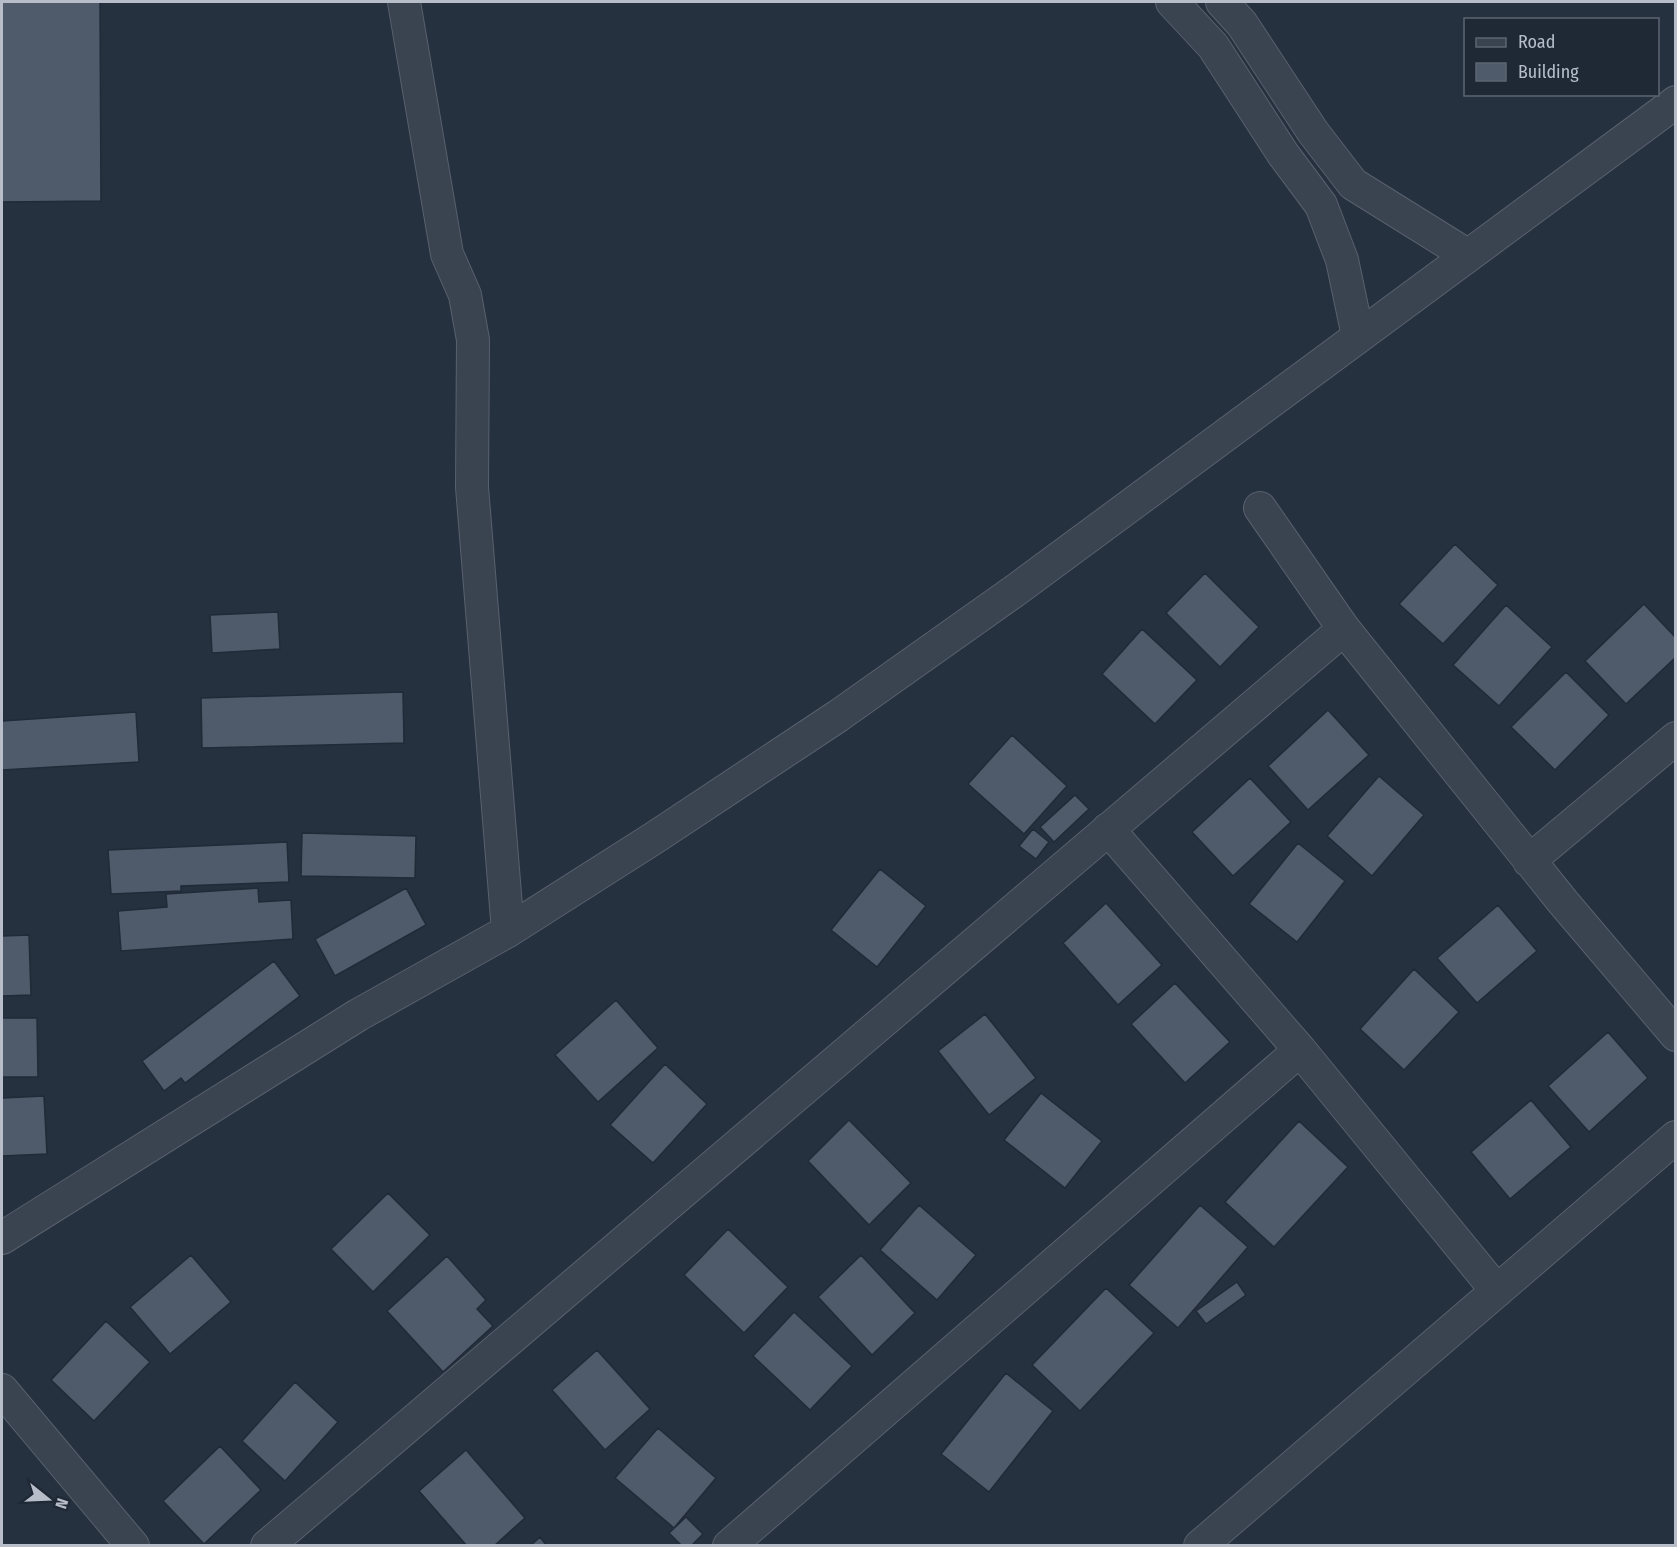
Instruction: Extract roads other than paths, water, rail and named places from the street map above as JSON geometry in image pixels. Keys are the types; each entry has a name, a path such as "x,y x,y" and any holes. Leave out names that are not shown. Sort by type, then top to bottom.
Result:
{"street":[{"path":"404,2 447,254 465,295 473,340 472,487 508,931"},
{"path":"1172,2 1213,46 1282,154 1321,205 1342,260 1358,336"},
{"path":"1222,2 1242,24 1312,132 1353,184 1467,255"},
{"path":"2,1238 358,1015 508,931 838,716 1030,580 1676,102"},
{"path":"1260,508 1344,629 1529,861 1676,1035"},
{"path":"267,1545 1344,629"},
{"path":"1529,861 1676,738"},
{"path":"1108,830 1299,1050 1497,1291"},
{"path":"729,1545 1299,1050"},
{"path":"1200,1545 1676,1137"},
{"path":"2,1390 133,1545"}]}
